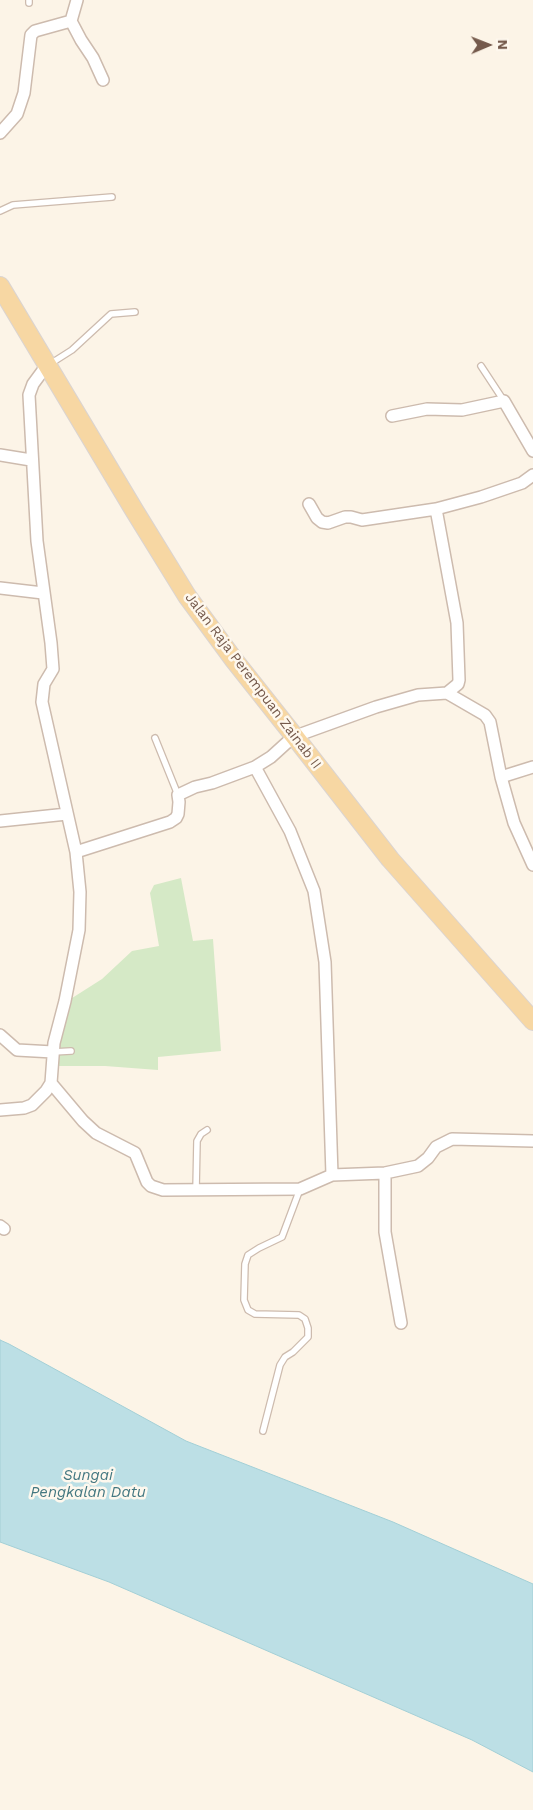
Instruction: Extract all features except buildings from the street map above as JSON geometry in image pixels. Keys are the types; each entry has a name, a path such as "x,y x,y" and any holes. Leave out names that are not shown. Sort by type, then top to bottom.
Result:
{"main road":[{"name":"Jalan Raja Perempuan Zainab II","path":"0,286 187,596 234,660 390,859 533,1021"}],"street":[{"path":"77,0 72,22 93,58 103,80"},
{"path":"0,133 17,114 24,93 31,35 35,32 72,22"},
{"path":"0,1110 24,1108 32,1105 51,1083 56,1031 65,1001 79,930 80,892 76,852 42,702 44,684 53,669 37,541 31,460 29,395 33,384 47,366"},
{"path":"392,416 428,409 462,410 504,401 533,451"},
{"path":"0,455 31,460"},
{"path":"309,504 317,518 322,522 328,523 345,517 362,520 436,509 522,483 533,475"},
{"path":"436,509 457,623 459,680 458,684 447,693"},
{"path":"0,588 43,593"},
{"path":"76,852 170,822 178,814 178,795 195,787 256,767 272,757 295,737 376,707 418,695 447,693 485,715 490,722 500,777 514,823 533,865"},
{"path":"256,767 290,831 314,890 325,962 332,1175"},
{"path":"500,777 533,767"},
{"path":"0,821 66,814"},
{"path":"0,1035 17,1050 54,1052"},
{"path":"51,1083 82,1121 96,1133 135,1153 144,1177 151,1186 163,1190 300,1189 332,1175 385,1173 418,1166 428,1158 436,1147 452,1139 532,1143"},
{"path":"385,1173 385,1232 401,1323"}],"lane":[{"path":"0,211 13,205 112,197"},
{"path":"47,366 72,350 111,314 135,312"},
{"path":"481,366 504,401"},
{"path":"155,738 178,795"},
{"path":"54,1052 71,1051"},
{"path":"196,1190 198,1141 200,1134 208,1130"},
{"path":"263,1431 280,1365 285,1357 308,1337 308,1328 305,1319 299,1314 255,1314 248,1310 244,1300 245,1264 248,1255 258,1248 282,1237 300,1189"}],"green space":[{"path":"181,878 193,941 213,939 221,1051 158,1057 158,1070 105,1066 56,1066 57,1052 69,1000 102,979 132,951 159,946 150,893 154,885"}],"water":[{"name":"Sungai Pengkalan Datu","path":"0,1340 186,1441 393,1522 533,1584 533,1772 472,1740 109,1582 0,1542"}]}
